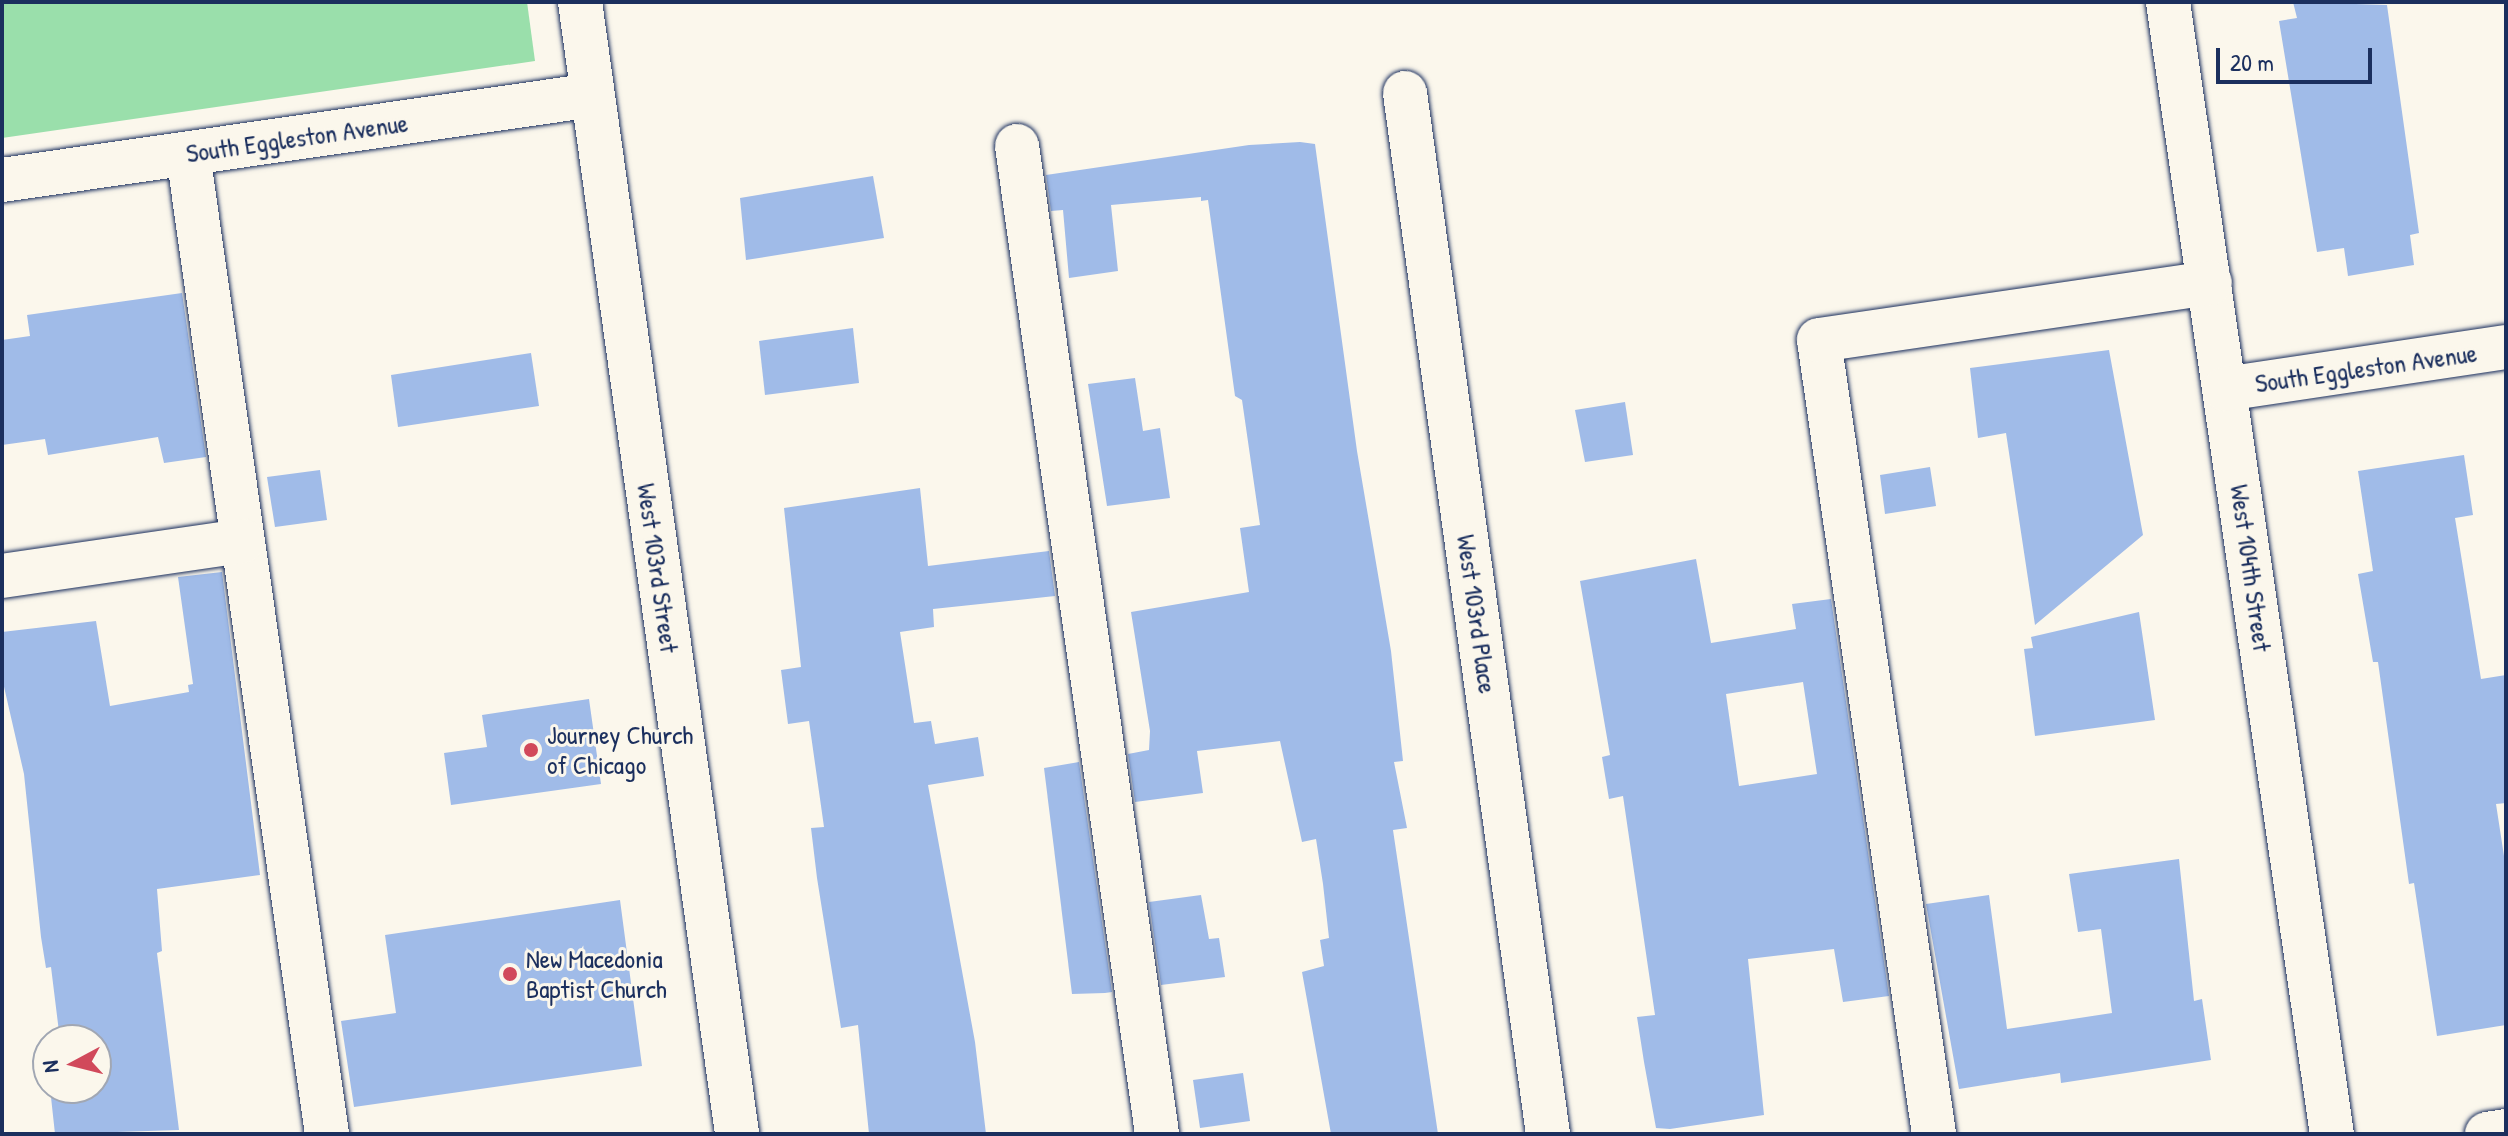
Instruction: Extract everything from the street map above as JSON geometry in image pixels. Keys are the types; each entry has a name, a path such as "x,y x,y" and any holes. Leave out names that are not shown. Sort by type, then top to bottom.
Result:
{"street":[{"name":"West 103rd Street","path":"580,2 737,1134"},
{"name":"West 104th Street","path":"2168,2 2332,1134"},
{"name":"West 103rd Place","path":"1405,93 1548,1134"},
{"name":"South Eggleston Avenue","path":"2,180 593,95"},
{"path":"1017,146 1157,1134"},
{"path":"188,154 327,1134"},
{"path":"1934,1134 1819,340 2210,283"},
{"name":"South Eggleston Avenue","path":"2225,389 2506,347"},
{"path":"2,576 242,541"},
{"path":"2487,1134 2506,1131"}],"green space":[{"path":"2,2 527,2 535,61 2,138"}],"building":[{"path":"2293,2 2387,5 2419,233 2410,235 2414,265 2348,276 2344,248 2317,252 2279,21 2297,18"},
{"path":"1315,144 1357,451 1391,651 1403,761 1394,762 1407,828 1393,830 1438,1134 1331,1134 1302,972 1324,966 1320,940 1329,938 1323,884 1316,839 1302,842 1280,741 1197,751 1203,793 1135,802 1128,754 1149,750 1150,731 1131,612 1249,592 1240,528 1260,525 1242,400 1235,396 1208,200 1201,201 1201,197 1111,205 1118,271 1069,278 1063,210 1051,211 1046,175 1249,145"},
{"path":"873,176 884,238 746,260 740,198"},
{"path":"182,293 206,457 164,463 158,437 48,455 45,439 2,445 2,340 30,336 27,315"},
{"path":"853,328 859,383 765,395 759,341"},
{"path":"2109,350 2143,535 2035,625 2006,433 1978,438 1970,368"},
{"path":"531,353 539,406 398,427 391,375"},
{"path":"1135,378 1143,431 1160,428 1170,498 1107,506 1088,384"},
{"path":"1625,402 1633,455 1585,462 1575,410"},
{"path":"2464,455 2473,515 2455,518 2481,679 2506,675 2506,803 2496,804 2506,869 2506,1025 2437,1036 2414,883 2409,884 2378,662 2373,662 2358,574 2373,571 2358,471"},
{"path":"1930,467 1936,506 1885,514 1880,475"},
{"path":"320,470 327,520 275,527 267,477"},
{"path":"920,488 928,566 1049,551 1055,596 933,609 934,627 900,632 914,723 931,721 935,744 978,737 984,776 928,785 975,1042 986,1134 869,1134 858,1025 841,1028 817,878 811,828 824,827 809,721 788,724 781,670 801,667 784,508"},
{"path":"1696,559 1711,643 1796,629 1792,604 1831,599 1889,996 1843,1002 1834,949 1748,959 1764,1115 1670,1129 1656,1128 1637,1017 1655,1015 1623,796 1609,799 1602,757 1610,755 1580,581","holes":["1803,682 1817,774 1739,786 1726,694"]},
{"path":"222,572 260,875 157,889 162,951 157,953 179,1130 55,1134 52,1104 112,1104 112,1024 58,1024 51,967 46,968 41,937 24,774 2,678 2,632 96,621 110,706 189,692 188,685 193,684 178,577"},
{"path":"2139,612 2155,720 2035,736 2024,649 2033,648 2031,637"},
{"name":"Journey Church of Chicago","path":"589,699 601,784 451,805 444,753 487,747 482,715"},
{"path":"1079,762 1112,992 1105,993 1072,994 1044,768"},
{"path":"2179,859 2194,1001 2202,999 2211,1060 2061,1083 2060,1073 1959,1089 1926,904 1989,895 2007,1029 2112,1013 2101,929 2078,932 2069,874"},
{"path":"1201,895 1209,939 1219,938 1225,977 1161,985 1149,902"},
{"name":"New Macedonia Baptist Church","path":"620,900 642,1066 354,1107 341,1021 396,1013 385,935"},
{"path":"1243,1073 1250,1121 1200,1128 1193,1080"}],"place":[{"name":"Journey Church of Chicago","path":"531,750"},
{"name":"New Macedonia Baptist Church","path":"510,974"}]}
